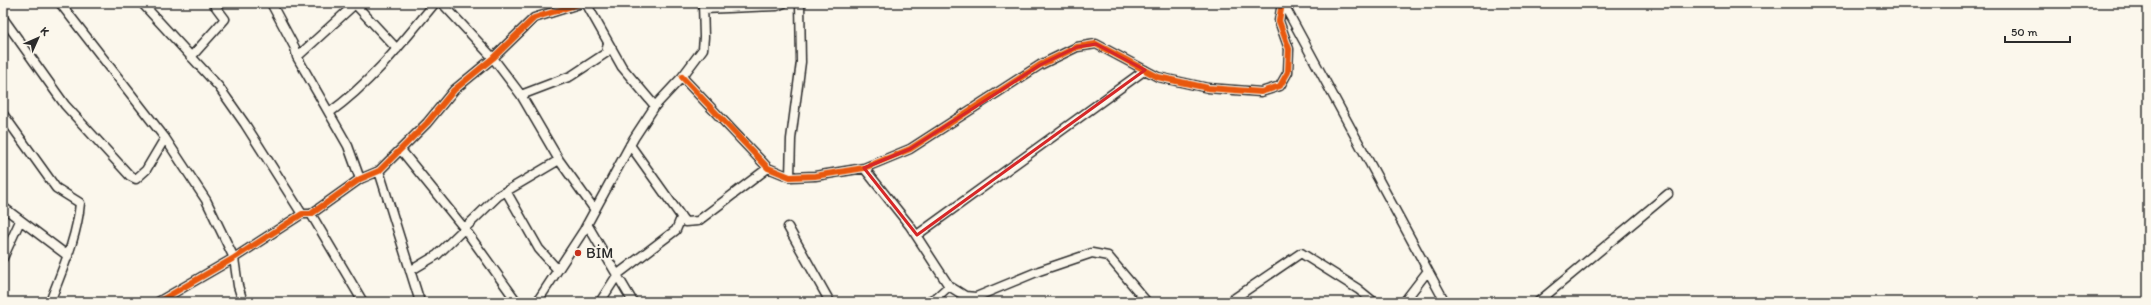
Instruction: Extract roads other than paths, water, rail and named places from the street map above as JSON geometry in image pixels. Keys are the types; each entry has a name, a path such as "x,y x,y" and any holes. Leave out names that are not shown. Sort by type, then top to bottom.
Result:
{"street":[{"path":"60,3 165,138 206,200 234,258 238,286 243,302"},
{"path":"142,3 220,87 302,214"},
{"path":"191,57 226,19 213,3"},
{"path":"271,3 295,48 297,57 348,146 360,179"},
{"path":"297,57 355,3 397,49"},
{"path":"330,113 344,103 373,75 397,49 435,3"},
{"path":"442,3 493,58 522,95 559,160 595,210"},
{"path":"158,302 234,258 302,214 311,214 360,179 379,171 401,150 454,90 493,58 534,18 582,3"},
{"path":"586,3 622,67 655,106"},
{"path":"537,302 587,224 630,145 655,106 682,77 703,49 704,6 777,6 784,3"},
{"path":"790,176 791,139 801,62 800,3"},
{"path":"682,77 768,168 790,176 815,176 864,168 910,149 1040,65 1077,47 1096,44 1158,76 1208,88 1261,92 1280,86 1288,72 1289,49 1279,21 1283,3"},
{"path":"1283,3 1427,272 1445,302"},
{"path":"3,18 65,105 130,176 136,179 146,170 165,138"},
{"path":"522,95 571,76 606,53 608,43"},
{"path":"916,235 1145,70"},
{"path":"3,114 56,188 80,203 78,220 68,256 50,302"},
{"path":"630,145 685,222 698,221 768,168"},
{"path":"401,150 464,228 517,302"},
{"path":"410,271 437,255 490,203 506,191 559,160"},
{"path":"864,168 916,235 950,286 965,296 976,297 1039,270 1092,253 1108,256 1147,302"},
{"path":"379,171 420,302"},
{"path":"506,191 539,249 557,269"},
{"path":"1538,302 1668,194"},
{"path":"3,207 68,256"},
{"path":"311,214 363,302"},
{"path":"600,302 618,274 676,230 681,218"},
{"path":"3,258 20,221"},
{"path":"587,224 618,274 633,302"},
{"path":"788,227 830,302"},
{"path":"1233,301 1301,253 1358,289 1374,302"},
{"path":"1404,302 1427,272"},
{"path":"927,302 937,297 950,286"}],"place":[{"name":"BİM","path":"578,253"}]}
